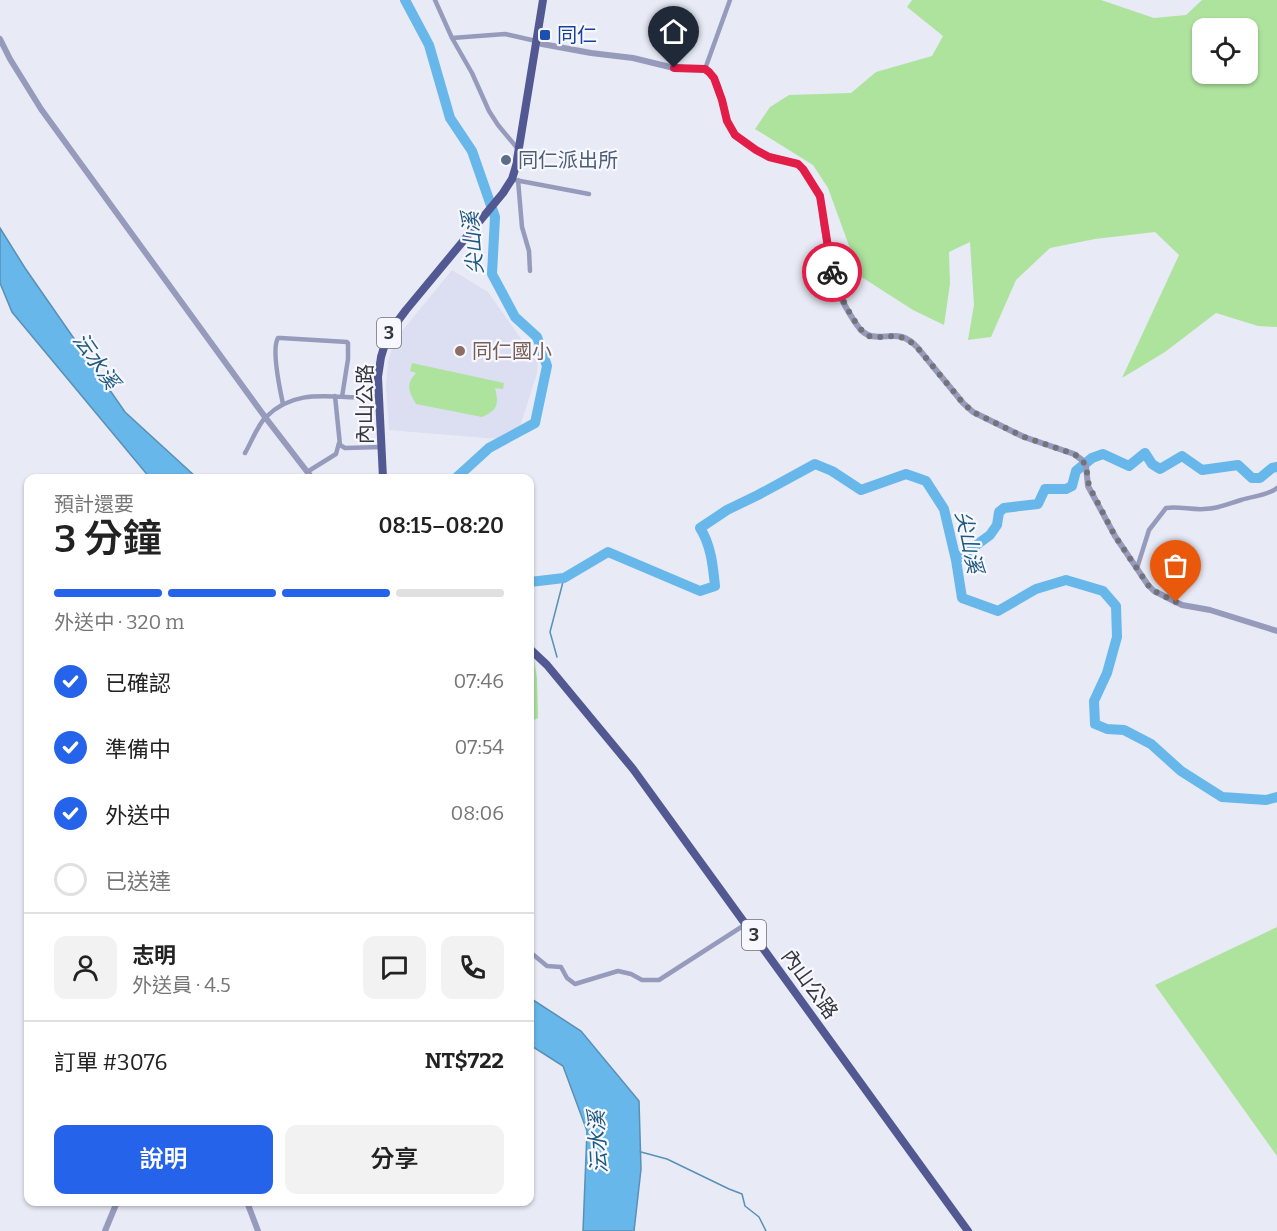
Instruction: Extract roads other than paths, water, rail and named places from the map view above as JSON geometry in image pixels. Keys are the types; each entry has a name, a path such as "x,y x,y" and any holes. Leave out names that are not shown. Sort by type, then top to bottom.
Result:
{"main road":[{"name":"3","path":"515,180 518,149 543,0"},
{"name":"內山公路","path":"383,474 378,377 388,334 515,180"},
{"name":"內山公路","path":"534,653 547,665 633,769 968,1231"}],"street":[{"path":"435,0 489,111 518,149"},
{"path":"705,69 730,0"},
{"path":"452,38 505,34 542,44 633,58 674,68 705,69 714,78 727,121 735,135 769,157 798,164 820,196 834,283 862,332 877,338 901,336 908,339 973,412 1024,437 1074,454 1084,463 1089,486 1115,536 1154,591 1182,605 1210,610 1277,631"},
{"path":"0,39 41,109 307,472 336,454 339,443 335,396"},
{"path":"530,271 529,251 522,226 515,180 589,194"},
{"path":"283,404 275,344 278,338 347,342 348,359 342,397"},
{"path":"245,453 265,417 283,404 298,398 379,396"},
{"path":"339,443 345,448 382,447"},
{"path":"1137,568 1149,530 1166,508 1220,508 1240,500 1271,493 1277,488"},
{"path":"534,956 546,966 561,967 567,978 575,984 618,971 642,980 659,980 746,924"},
{"path":"105,1231 115,1206"},
{"path":"249,1206 258,1231"}],"water":[{"path":"0,228 125,412 193,474 147,474 12,312 0,283"},
{"name":"沄水溪","path":"534,1001 581,1031 639,1101 641,1169 634,1231 583,1231 587,1131 563,1066 534,1048"}],"waterway":[{"name":"尖山溪","path":"405,0 429,45 450,118 472,151 495,217 492,274 515,317 537,337 547,366 535,423 489,448 460,474"},
{"path":"956,560 990,535 997,525 999,512 1004,508 1038,504 1045,489 1066,489 1072,486 1076,471 1092,458 1103,454 1129,466 1145,453 1152,464 1160,469 1182,456 1202,470 1238,465 1252,478 1260,478 1272,468 1277,467"},
{"name":"尖山溪","path":"534,582 564,578 608,552 700,591 715,586 709,549 700,528 727,510 815,464 832,471 861,490 906,474 926,481 944,509 962,598 998,611 1036,589 1066,580 1103,591 1116,606 1117,637 1107,673 1094,701 1095,724 1107,729 1124,730 1151,744 1181,771 1222,797 1266,800 1277,797"},
{"path":"557,657 550,632 564,578"},
{"path":"640,1151 667,1159 742,1194 745,1206 759,1217 766,1231"}],"place":[{"name":"同仁","path":"545,35"},
{"name":"同仁派出所","path":"506,160"},
{"name":"同仁國小","path":"460,351"}]}
